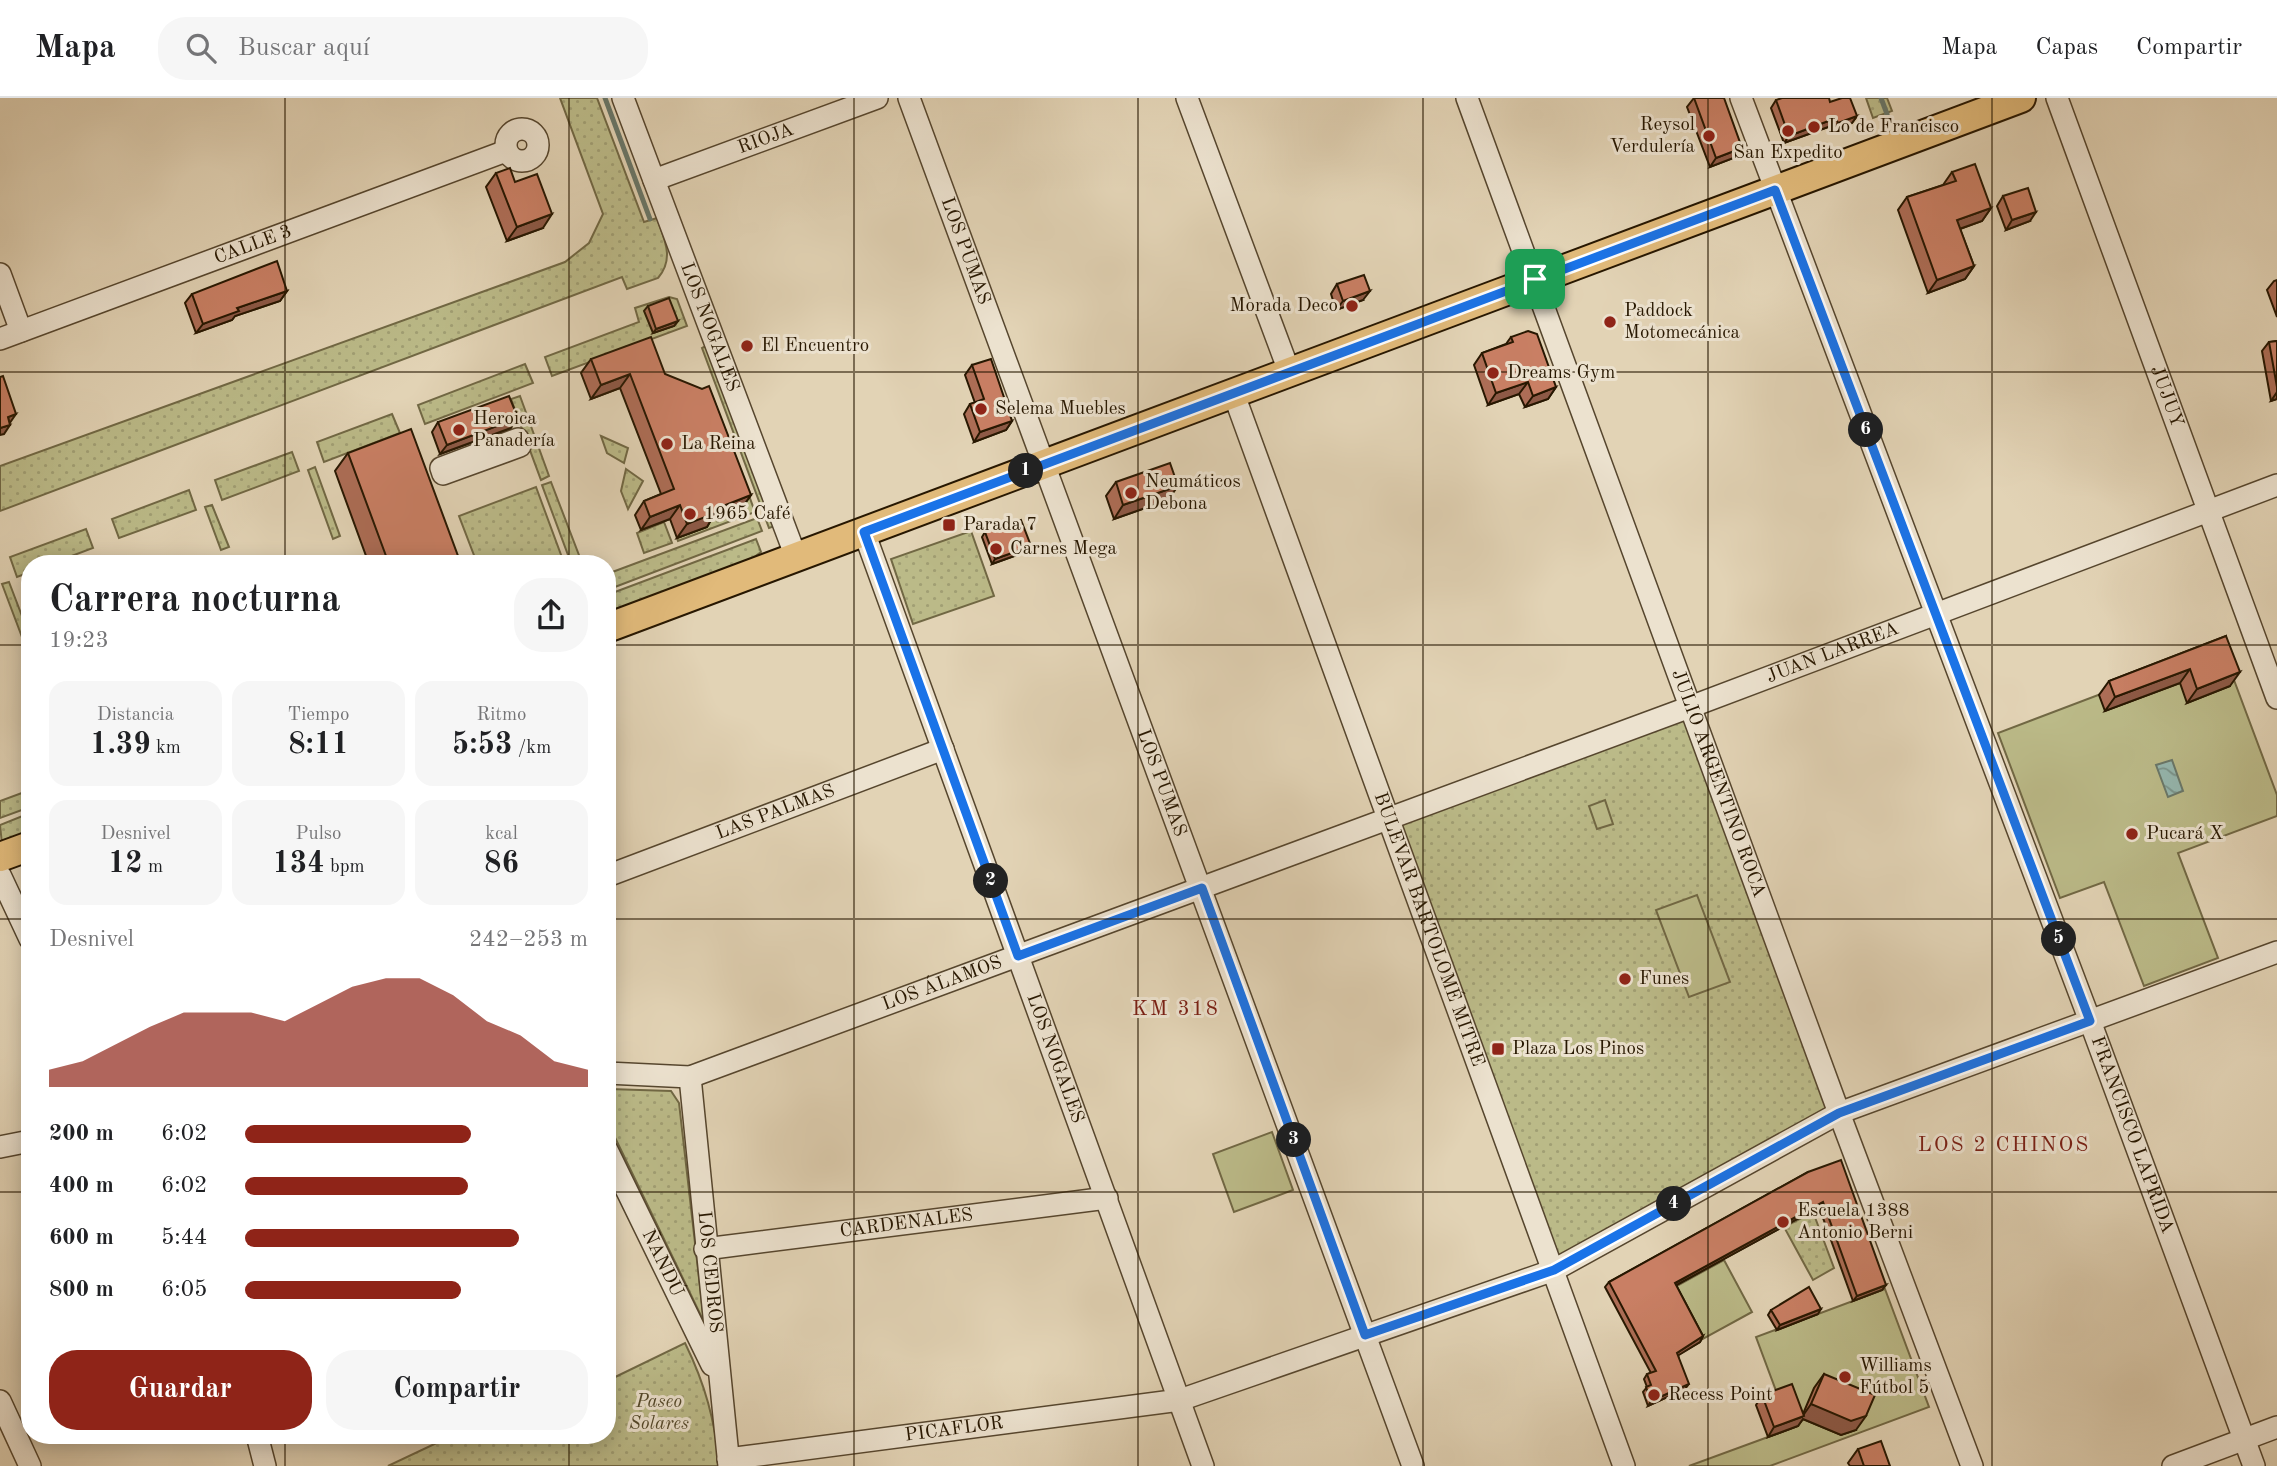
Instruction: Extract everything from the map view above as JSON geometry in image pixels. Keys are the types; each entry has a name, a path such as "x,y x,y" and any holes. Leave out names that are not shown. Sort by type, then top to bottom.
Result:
{"main road":[{"path":"616,625 2021,98"},
{"path":"0,857 21,849"}],"street":[{"name":"LOS NOGALES","path":"623,98 796,557"},
{"name":"RIOJA","path":"654,180 877,98"},
{"name":"LOS PUMAS","path":"909,98 1046,463 1413,1466"},
{"path":"1187,98 1289,372"},
{"name":"JULIO ARGENTINO ROCA","path":"1467,98 1839,1113 1972,1466"},
{"name":"FRANCISCO LAPRIDA","path":"1741,98 2255,1466"},
{"name":"JUJUY","path":"2057,98 2277,698"},
{"name":"CALLE 3","path":"0,339 506,151"},
{"path":"0,274 21,331"},
{"name":"BULEVAR BARTOLOMÉ MITRE","path":"1233,392 1624,1466"},
{"path":"440,472 521,442"},
{"name":"JUAN LARREA","path":"1388,819 2277,485"},
{"name":"LOS NOGALES","path":"864,532 1203,1466"},
{"name":"LAS PALMAS","path":"616,873 943,749"},
{"name":"LOS ÁLAMOS","path":"616,1073 690,1077 1388,819"},
{"path":"0,875 21,920"},
{"name":"PICAFLOR","path":"728,1463 1180,1400 1554,1270 1839,1113 2277,952"},
{"name":"LOS CEDROS","path":"690,1077 728,1463"},
{"path":"0,1147 21,1143"},
{"name":"ÑANDÚ","path":"616,1168 718,1377"},
{"name":"CARDENALES","path":"705,1249 1107,1198"},
{"path":"0,1401 30,1466"},
{"path":"2172,1466 2277,1427"},
{"path":"259,1444 265,1466"}],"green space":[{"path":"560,98 597,98 644,222 657,218 663,233 667,256 658,278 627,289 622,277 0,511 0,466 565,262 589,243 603,214"},
{"path":"1866,98 1887,98 1892,111 1873,118"},
{"path":"669,297 677,299 687,326 552,376 545,357 639,322 635,308"},
{"path":"706,346 775,526 769,528 702,348"},
{"path":"525,364 533,383 425,424 418,405"},
{"path":"712,395 755,512 678,541 677,538 706,527"},
{"path":"520,396 549,476 541,480 511,399"},
{"path":"392,414 400,433 324,462 317,442"},
{"path":"601,436 628,448 624,463 607,453"},
{"path":"292,452 299,471 222,500 215,480"},
{"path":"315,467 340,536 333,539 308,470"},
{"path":"626,469 643,481 628,509 621,491"},
{"path":"551,482 579,555 568,555 542,485"},
{"path":"536,487 561,555 474,555 459,516"},
{"path":"189,490 196,510 119,538 112,519"},
{"path":"212,505 229,547 221,550 205,507"},
{"path":"757,518 762,531 616,587 616,571"},
{"path":"664,522 672,543 644,553 637,533"},
{"path":"86,529 93,548 74,555 21,555 21,575 17,577 10,557"},
{"path":"971,531 994,596 913,624 891,559"},
{"path":"756,539 761,552 742,566 616,614 616,592"},
{"path":"9,582 21,613 21,634 2,584"},
{"name":"Pucará X","path":"2222,648 2277,795 2277,816 2178,853 2218,958 2144,986 2104,882 2060,898 1998,733"},
{"path":"1690,707 1839,1113 1554,1270 1388,819"},
{"path":"21,793 21,810 0,818 0,801"},
{"path":"1605,800 1613,824 1597,829 1589,806"},
{"path":"21,817 21,837 2,844 0,825"},
{"path":"1697,895 1730,982 1689,997 1656,910"},
{"path":"616,1089 671,1091 679,1103 704,1322 616,1140"},
{"path":"1272,1132 1293,1190 1234,1212 1213,1154"},
{"path":"1813,1212 1834,1268 1813,1280 1784,1227"},
{"path":"1724,1260 1752,1312 1701,1340 1673,1288"},
{"name":"Williams Fútbol 5","path":"1885,1289 1929,1407 1770,1466 1689,1466 1798,1426 1778,1396 1756,1337"},
{"name":"Paseo Solares","path":"685,1343 708,1403 720,1466 388,1466 434,1444 616,1444 616,1377"}],"water":[{"path":"2172,760 2183,791 2168,797 2156,765"}],"building":[{"path":"1694,98 1724,98 1742,148 1716,158"},
{"path":"1829,98 1830,102 1850,98 1857,116 1838,123 1836,118 1789,136 1776,100"},
{"path":"1975,164 1991,208 1957,220 1974,266 1937,280 1907,197 1956,181 1952,172"},
{"path":"510,168 515,182 537,174 552,214 517,227 496,173"},
{"path":"2028,188 2036,212 2012,220 2003,196"},
{"path":"277,261 287,291 237,308 239,311 203,324 192,294"},
{"path":"1364,275 1370,291 1343,301 1337,284"},
{"path":"669,298 678,321 656,329 648,306"},
{"path":"1528,331 1537,334 1556,387 1533,396 1528,382 1496,393 1482,353 1513,342 1511,337"},
{"path":"651,337 665,374 702,389 709,386 751,495 715,509 716,513 687,524 680,505 650,517 644,501 674,489 630,374 601,385 591,359"},
{"path":"2277,341 2277,387 2269,342"},
{"path":"991,359 1012,421 980,432 970,404 984,399 972,365"},
{"path":"3,376 16,414 8,417 10,425 0,428 0,377"},
{"path":"509,396 518,418 447,445 438,422"},
{"path":"411,429 458,555 386,555 348,453"},
{"path":"1170,463 1178,486 1123,505 1116,482"},
{"path":"1021,520 1031,546 995,559 985,532"},
{"path":"2226,636 2240,672 2197,689 2190,669 2115,697 2109,681"},
{"path":"1841,1160 1886,1285 1857,1296 1823,1202 1675,1283 1703,1336 1677,1353 1689,1384 1651,1401 1646,1387 1651,1385 1647,1374 1656,1371 1609,1282 1808,1172"},
{"path":"1809,1287 1821,1309 1780,1325 1771,1310"},
{"path":"1824,1374 1875,1395 1866,1416 1851,1421 1811,1404"},
{"path":"1792,1384 1804,1416 1774,1427 1762,1395"},
{"path":"1881,1441 1890,1466 1864,1466 1858,1449"}],"waterway":[{"path":"605,98 650,219"},
{"path":"1881,98 1887,114"}],"place":[{"name":"Lo de Francisco","path":"1814,127"},
{"name":"San Expedito","path":"1788,131"},
{"name":"Reysol Verdulería","path":"1709,136"},
{"name":"Morada Deco","path":"1352,306"},
{"name":"Paddock Motomecánica","path":"1610,322"},
{"name":"El Encuentro","path":"747,346"},
{"name":"Dreams Gym","path":"1493,373"},
{"name":"Selema Muebles","path":"981,409"},
{"name":"Heroica Panadería","path":"459,430"},
{"name":"La Reina","path":"667,444"},
{"name":"Neumáticos Debona","path":"1131,493"},
{"name":"1965 Café","path":"690,514"},
{"name":"Parada 7","path":"949,525"},
{"name":"Carnes Mega","path":"996,549"},
{"name":"Pucará X","path":"2132,834"},
{"name":"Funes","path":"1625,979"},
{"name":"Plaza Los Pinos","path":"1498,1049"},
{"name":"Escuela 1388 Antonio Berni","path":"1783,1222"},
{"name":"Williams Fútbol 5","path":"1845,1377"},
{"name":"Recess Point","path":"1654,1395"}],"district":[{"name":"KM 318","path":"1176,1009"},
{"name":"LOS 2 CHINOS","path":"2004,1145"}],"route":[{"path":"1775,190 2090,1021 1839,1113 1554,1270 1365,1335 1202,888 1018,956 864,532 1535,279 1775,190"}]}
